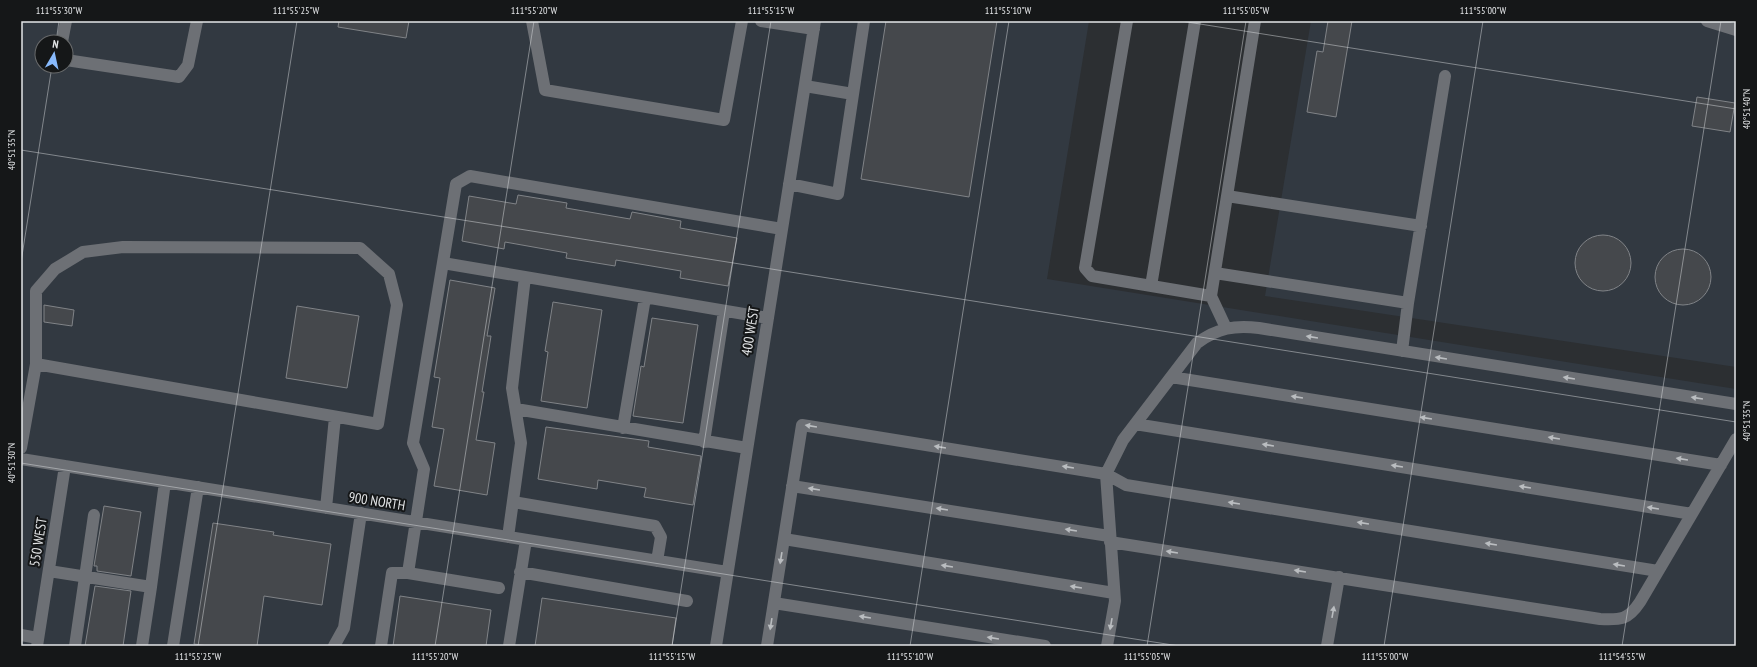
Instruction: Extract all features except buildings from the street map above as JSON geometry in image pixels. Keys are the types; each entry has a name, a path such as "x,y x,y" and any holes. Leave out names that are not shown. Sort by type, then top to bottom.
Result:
{"street":[{"path":"64,34 66,21"},
{"path":"74,61 179,77 188,65 197,21"},
{"path":"532,21 545,90 724,120 742,21"},
{"path":"761,21 814,25"},
{"path":"789,184 838,194 864,21"},
{"path":"1127,21 1085,268 1092,276 1211,296"},
{"path":"1151,286 1195,21"},
{"path":"1226,328 1211,296 1255,21"},
{"path":"1707,21 1736,30"},
{"name":"400 WEST","path":"716,646 814,25"},
{"path":"1402,351 1408,303 1445,76"},
{"path":"805,86 853,94"},
{"path":"408,573 424,469 413,443 456,184 470,176 782,229"},
{"path":"1227,196 1421,226"},
{"path":"21,448 36,364 36,291 55,269 83,252 123,248 360,248 390,274 397,305 378,424 36,364"},
{"path":"443,263 768,318"},
{"path":"1215,273 1408,303"},
{"path":"508,537 521,443 512,388 525,277"},
{"path":"623,428 645,298"},
{"path":"704,442 724,311"},
{"path":"1107,646 1115,602 1106,474 1123,440 1197,343 1226,328 1243,326 1259,328 1736,404"},
{"path":"1171,377 1721,465"},
{"path":"516,409 704,442 747,448"},
{"path":"326,508 335,417"},
{"path":"1135,424 1692,514"},
{"path":"767,646 802,425 1106,474 1126,485 1658,571"},
{"path":"792,486 1339,577 1612,620 1621,619 1633,611 1736,439"},
{"name":"900 NORTH","path":"21,459 727,572"},
{"name":"550 WEST","path":"38,642 65,466"},
{"path":"142,646 166,482"},
{"path":"172,646 198,487"},
{"path":"513,502 655,526 661,537 657,560"},
{"path":"334,646 344,628 361,513"},
{"path":"75,646 94,515"},
{"path":"784,538 1114,594"},
{"path":"508,646 526,540"},
{"path":"49,571 151,587"},
{"path":"520,572 686,601"},
{"path":"381,646 392,573 408,573 499,588"},
{"path":"1327,646 1339,577"},
{"path":"774,603 1045,646"},
{"path":"21,635 38,642"}],"shaded area":[{"path":"21,21 1089,21 1047,279 1736,389 1736,646 21,646"},
{"path":"1311,21 1736,21 1736,367 1265,296"}]}
